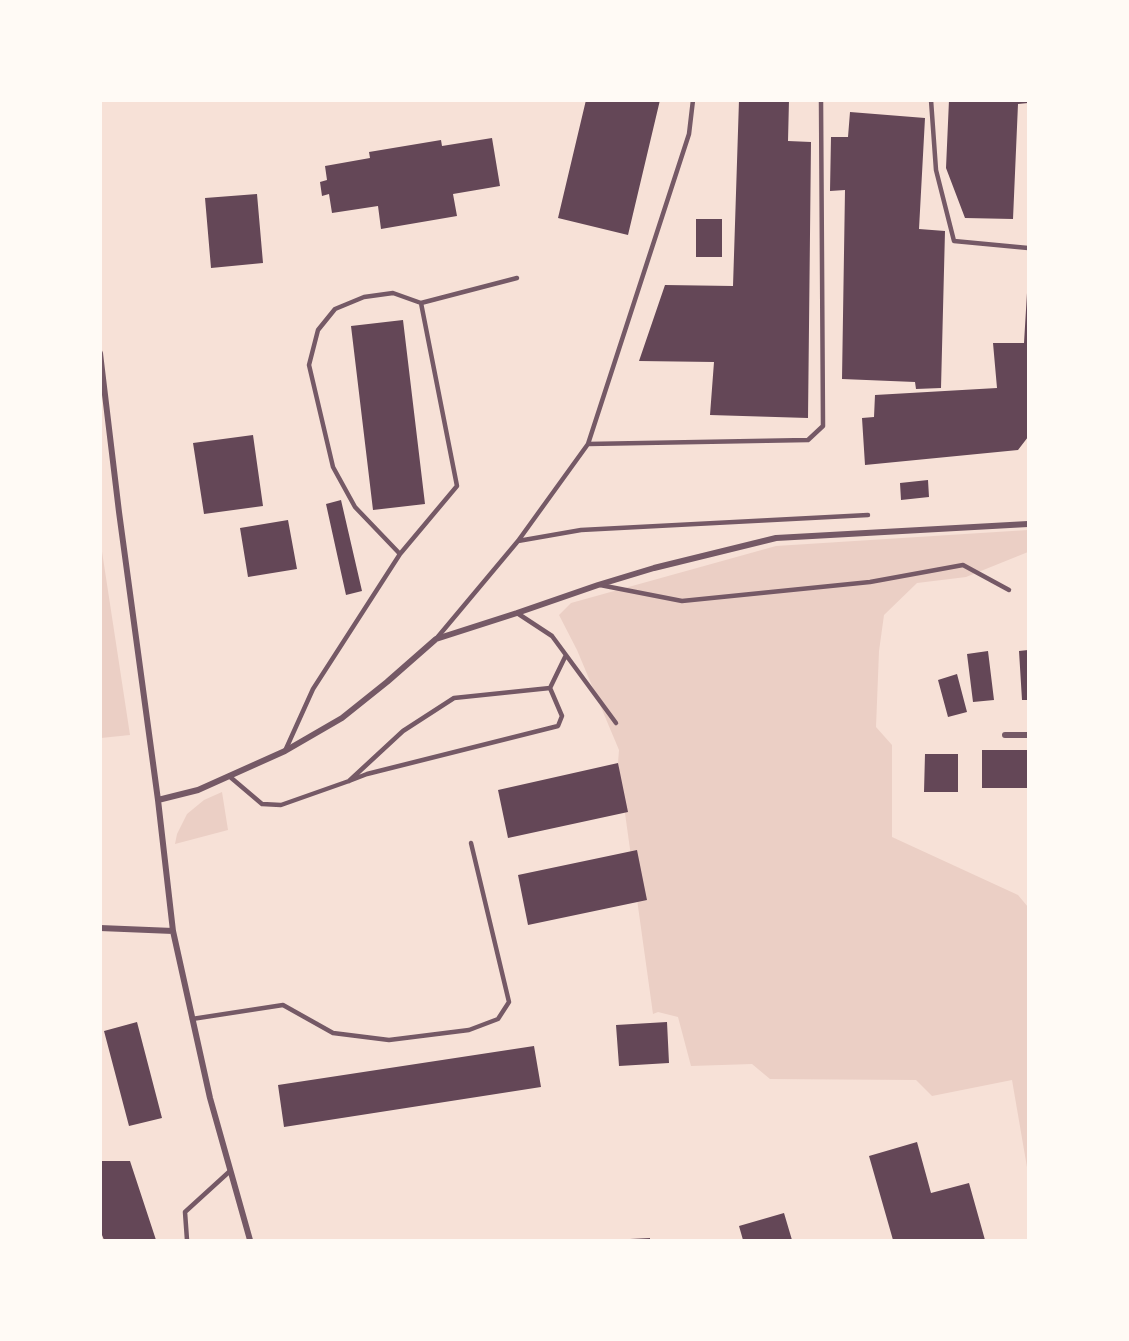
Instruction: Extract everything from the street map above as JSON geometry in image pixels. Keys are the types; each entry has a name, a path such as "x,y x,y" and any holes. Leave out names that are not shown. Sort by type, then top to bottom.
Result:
{"street":[{"path":"100,353 118,512 159,800 173,931 210,1098 250,1240"},
{"path":"159,800 198,790 285,751 342,718 436,639 598,585 654,568 776,538 1029,524"},
{"path":"1005,735 1029,735"},
{"path":"100,928 173,931"}],"lane":[{"path":"436,639 518,541 588,444 689,134 693,100"},
{"path":"588,444 808,440 824,426 821,100"},
{"path":"931,100 936,170 954,241 1029,248"},
{"path":"400,554 355,507 333,467 309,365 318,330 335,309 364,297 393,293 421,303 517,278"},
{"path":"285,751 313,689 400,554 457,486 421,303"},
{"path":"518,541 581,530 868,515"},
{"path":"598,585 682,601 870,582 963,565 1009,590"},
{"path":"517,613 552,636 616,723"},
{"path":"229,776 262,804 281,805 367,774 558,726 562,716 550,688 566,655"},
{"path":"349,781 403,731 454,698 550,688"},
{"path":"192,1019 283,1005 333,1033 389,1040 469,1030 498,1018 509,1002 471,843"},
{"path":"187,1240 185,1212 230,1171"}],"shaded area":[{"path":"1028,530 1028,552 966,577 917,583 884,615 879,651 876,727 892,745 892,837 1018,895 1028,907 1028,1173 1012,1080 932,1096 916,1080 770,1079 752,1064 691,1066 678,1017 658,1012 653,1014 618,763 619,750 577,650 559,615 571,603 776,546"},
{"path":"101,545 130,735 100,738"},
{"path":"222,792 228,830 175,844 177,834 187,814 204,800"}],"building":[{"path":"586,100 660,100 628,235 558,218"},
{"path":"739,100 789,100 788,141 811,142 808,418 710,415 714,362 639,361 665,285 733,286"},
{"path":"949,100 1028,100 1028,103 1018,104 1013,219 965,218 946,168"},
{"path":"850,112 925,118 919,229 945,231 941,388 916,389 915,382 842,379 845,190 830,191 831,137 848,137"},
{"path":"492,138 500,186 453,194 457,216 381,229 378,206 332,213 329,194 322,196 320,182 327,180 325,166 370,158 369,152 441,140 442,146"},
{"path":"257,194 263,263 211,268 205,198"},
{"path":"696,219 722,219 722,257 696,257"},
{"path":"1027,293 1028,437 1018,450 865,465 862,418 874,417 875,395 997,388 993,343 1024,343"},
{"path":"403,320 425,504 373,510 351,326"},
{"path":"253,435 263,506 204,514 193,443"},
{"path":"928,480 929,497 901,500 900,483"},
{"path":"341,500 362,591 346,595 326,504"},
{"path":"288,520 297,569 248,577 240,528"},
{"path":"1028,650 1028,700 1022,700 1019,651"},
{"path":"988,651 994,700 973,702 967,654"},
{"path":"957,674 967,712 948,717 938,680"},
{"path":"982,750 1028,750 1028,788 982,788"},
{"path":"925,754 958,754 958,792 924,792"},
{"path":"618,763 628,812 508,838 498,790"},
{"path":"637,850 647,900 528,925 518,875"},
{"path":"137,1022 162,1118 129,1126 104,1031"},
{"path":"667,1022 669,1063 619,1066 616,1025"},
{"path":"534,1046 541,1087 284,1127 278,1085"},
{"path":"917,1142 931,1193 969,1183 985,1240 893,1240 869,1156"},
{"path":"100,1161 130,1161 156,1240 104,1240 100,1230"},
{"path":"784,1213 792,1240 743,1240 739,1226"},
{"path":"650,1238 650,1240 630,1240 630,1239"}]}
